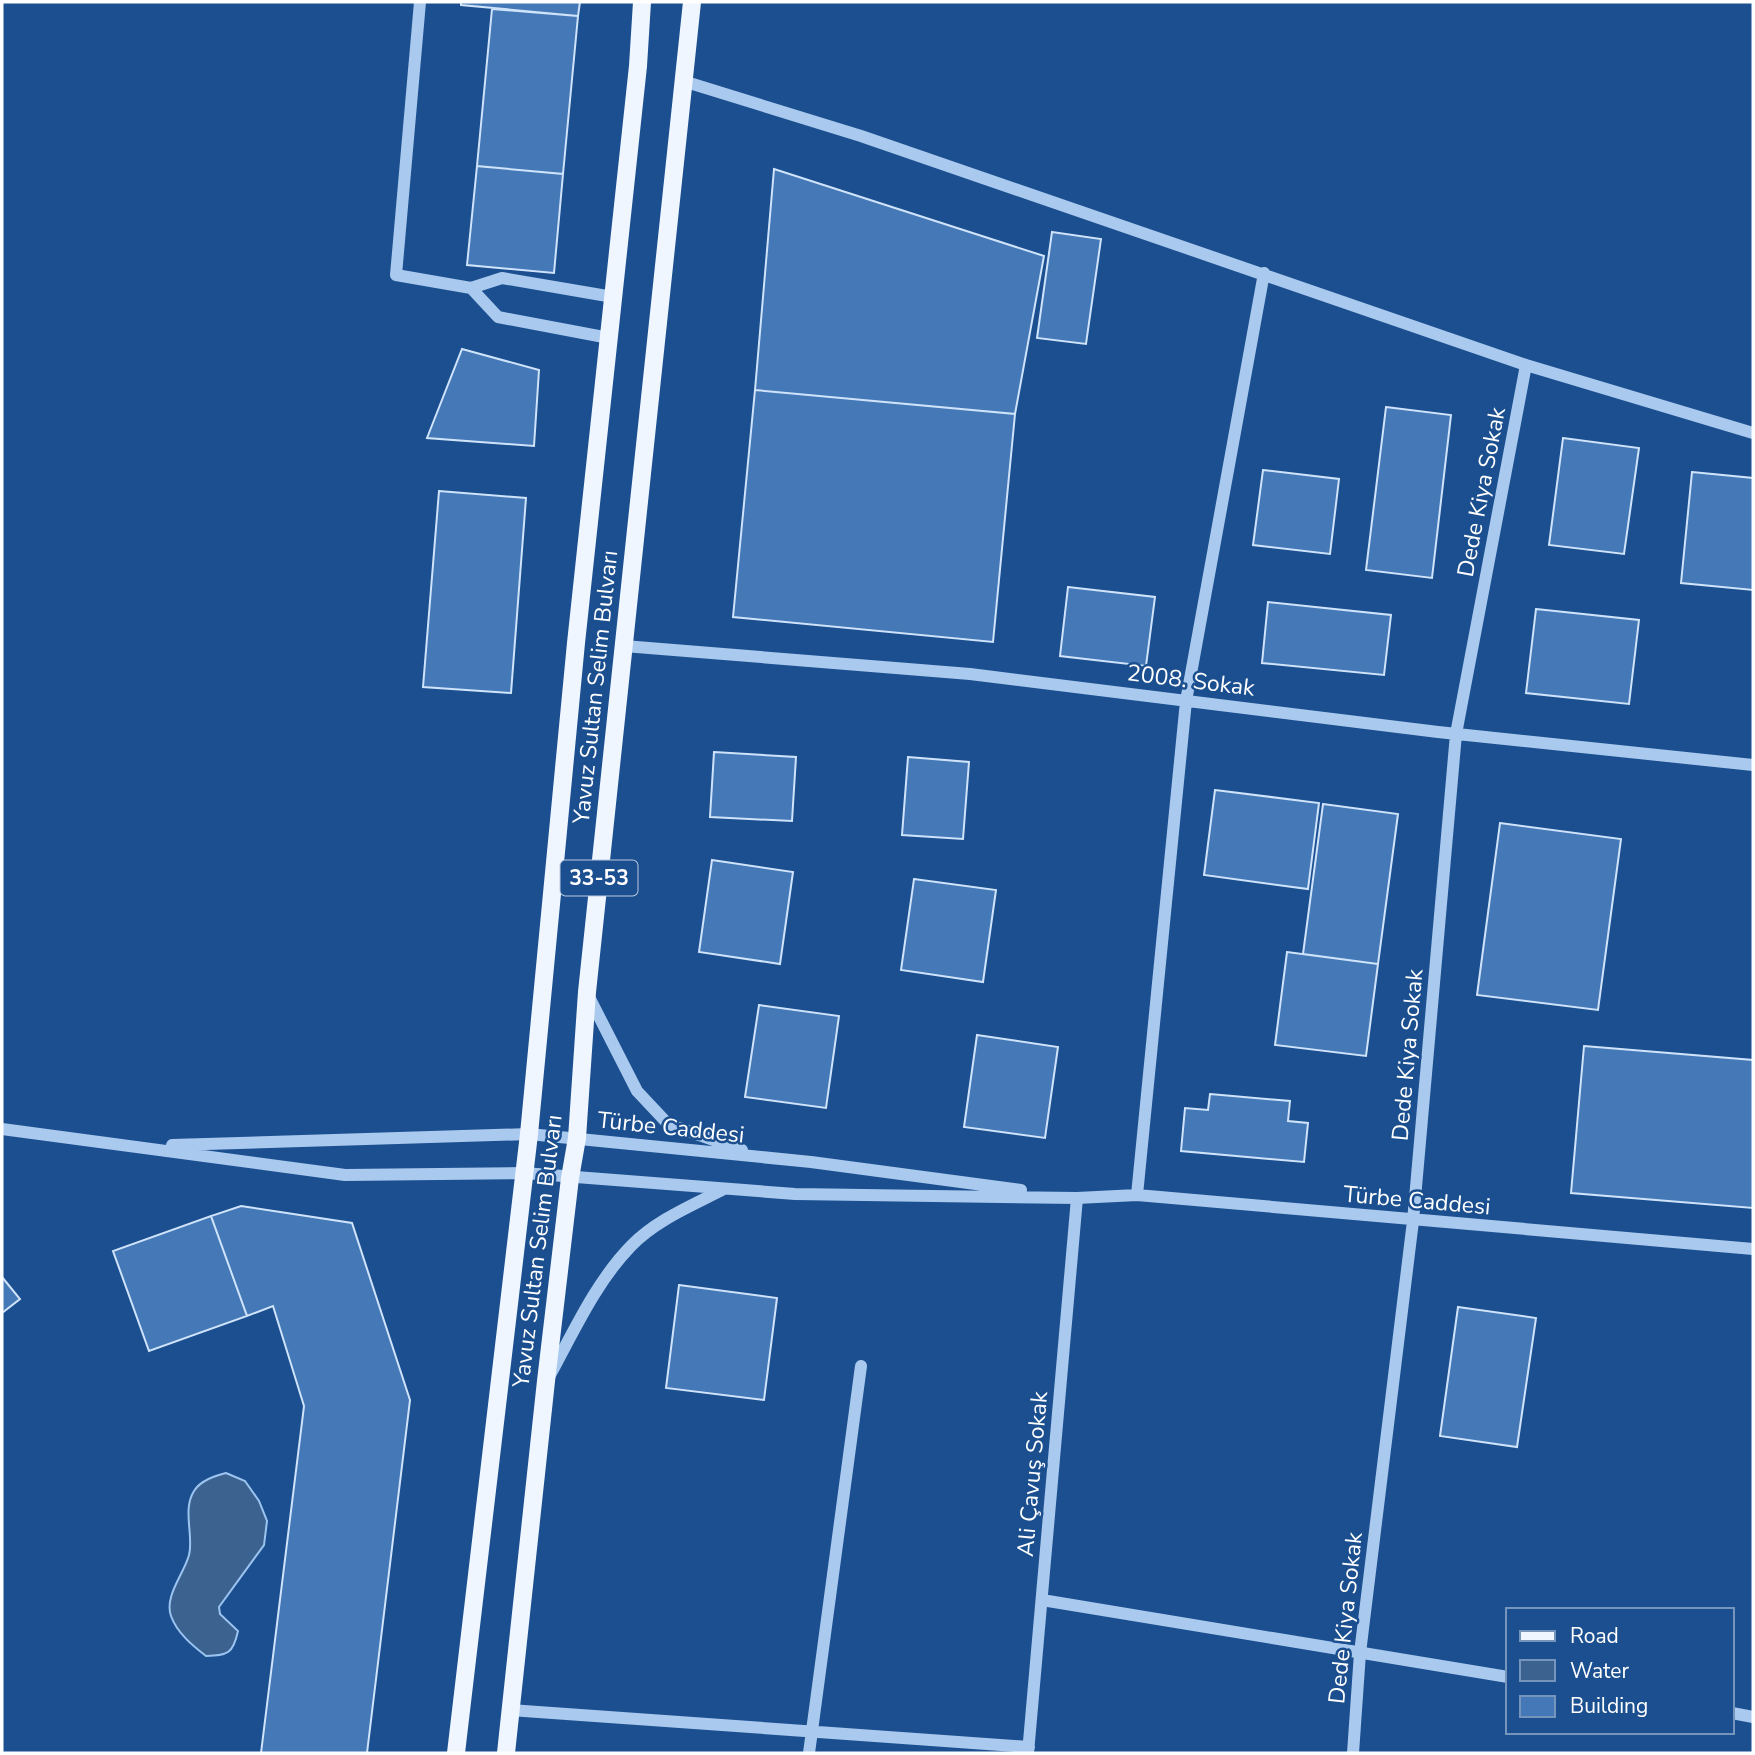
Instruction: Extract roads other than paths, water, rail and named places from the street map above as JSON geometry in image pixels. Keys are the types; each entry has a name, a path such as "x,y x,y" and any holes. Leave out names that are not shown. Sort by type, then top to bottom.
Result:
{"main road":[{"name":"Yavuz Sultan Selim Bulvarı","path":"456,1753 529,1134 576,643 638,66 642,2"},
{"name":"Yavuz Sultan Selim Bulvarı","path":"506,1753 546,1381 577,1138 587,992 692,2"}],"street":[{"path":"420,2 396,275 471,288 502,278 613,297"},
{"path":"682,81 861,136 1526,365 1753,433"},
{"path":"1137,1195 1186,701 1264,274"},
{"path":"471,288 498,317 609,338"},
{"name":"Dede Kiya Sokak","path":"1353,1753 1360,1653 1413,1221 1456,734 1526,365"},
{"name":"2008. Sokak","path":"624,646 970,674 1456,734 1753,765"},
{"path":"587,992 637,1091 668,1124 762,1157"},
{"name":"Türbe Caddesi","path":"2,1129 345,1175 524,1173 795,1194 1077,1198 1137,1195 1753,1249"},
{"name":"Türbe Caddesi","path":"133,1146 529,1134 762,1157 1077,1198"},
{"path":"546,1381 600,1287 632,1245 666,1219 725,1188"},
{"name":"Ali Çavuş Sokak","path":"1029,1750 1077,1198"},
{"path":"809,1753 861,1366"},
{"path":"1042,1600 1506,1677"},
{"path":"510,1710 812,1731 1029,1750"},
{"path":"1734,1713 1753,1717"}],"water":[{"path":"226,1473 245,1481 259,1501 267,1521 264,1545 219,1607 220,1614 238,1631 234,1644 224,1654 206,1656 177,1628 171,1616 170,1601 189,1555 188,1515 194,1491 200,1484"}]}
